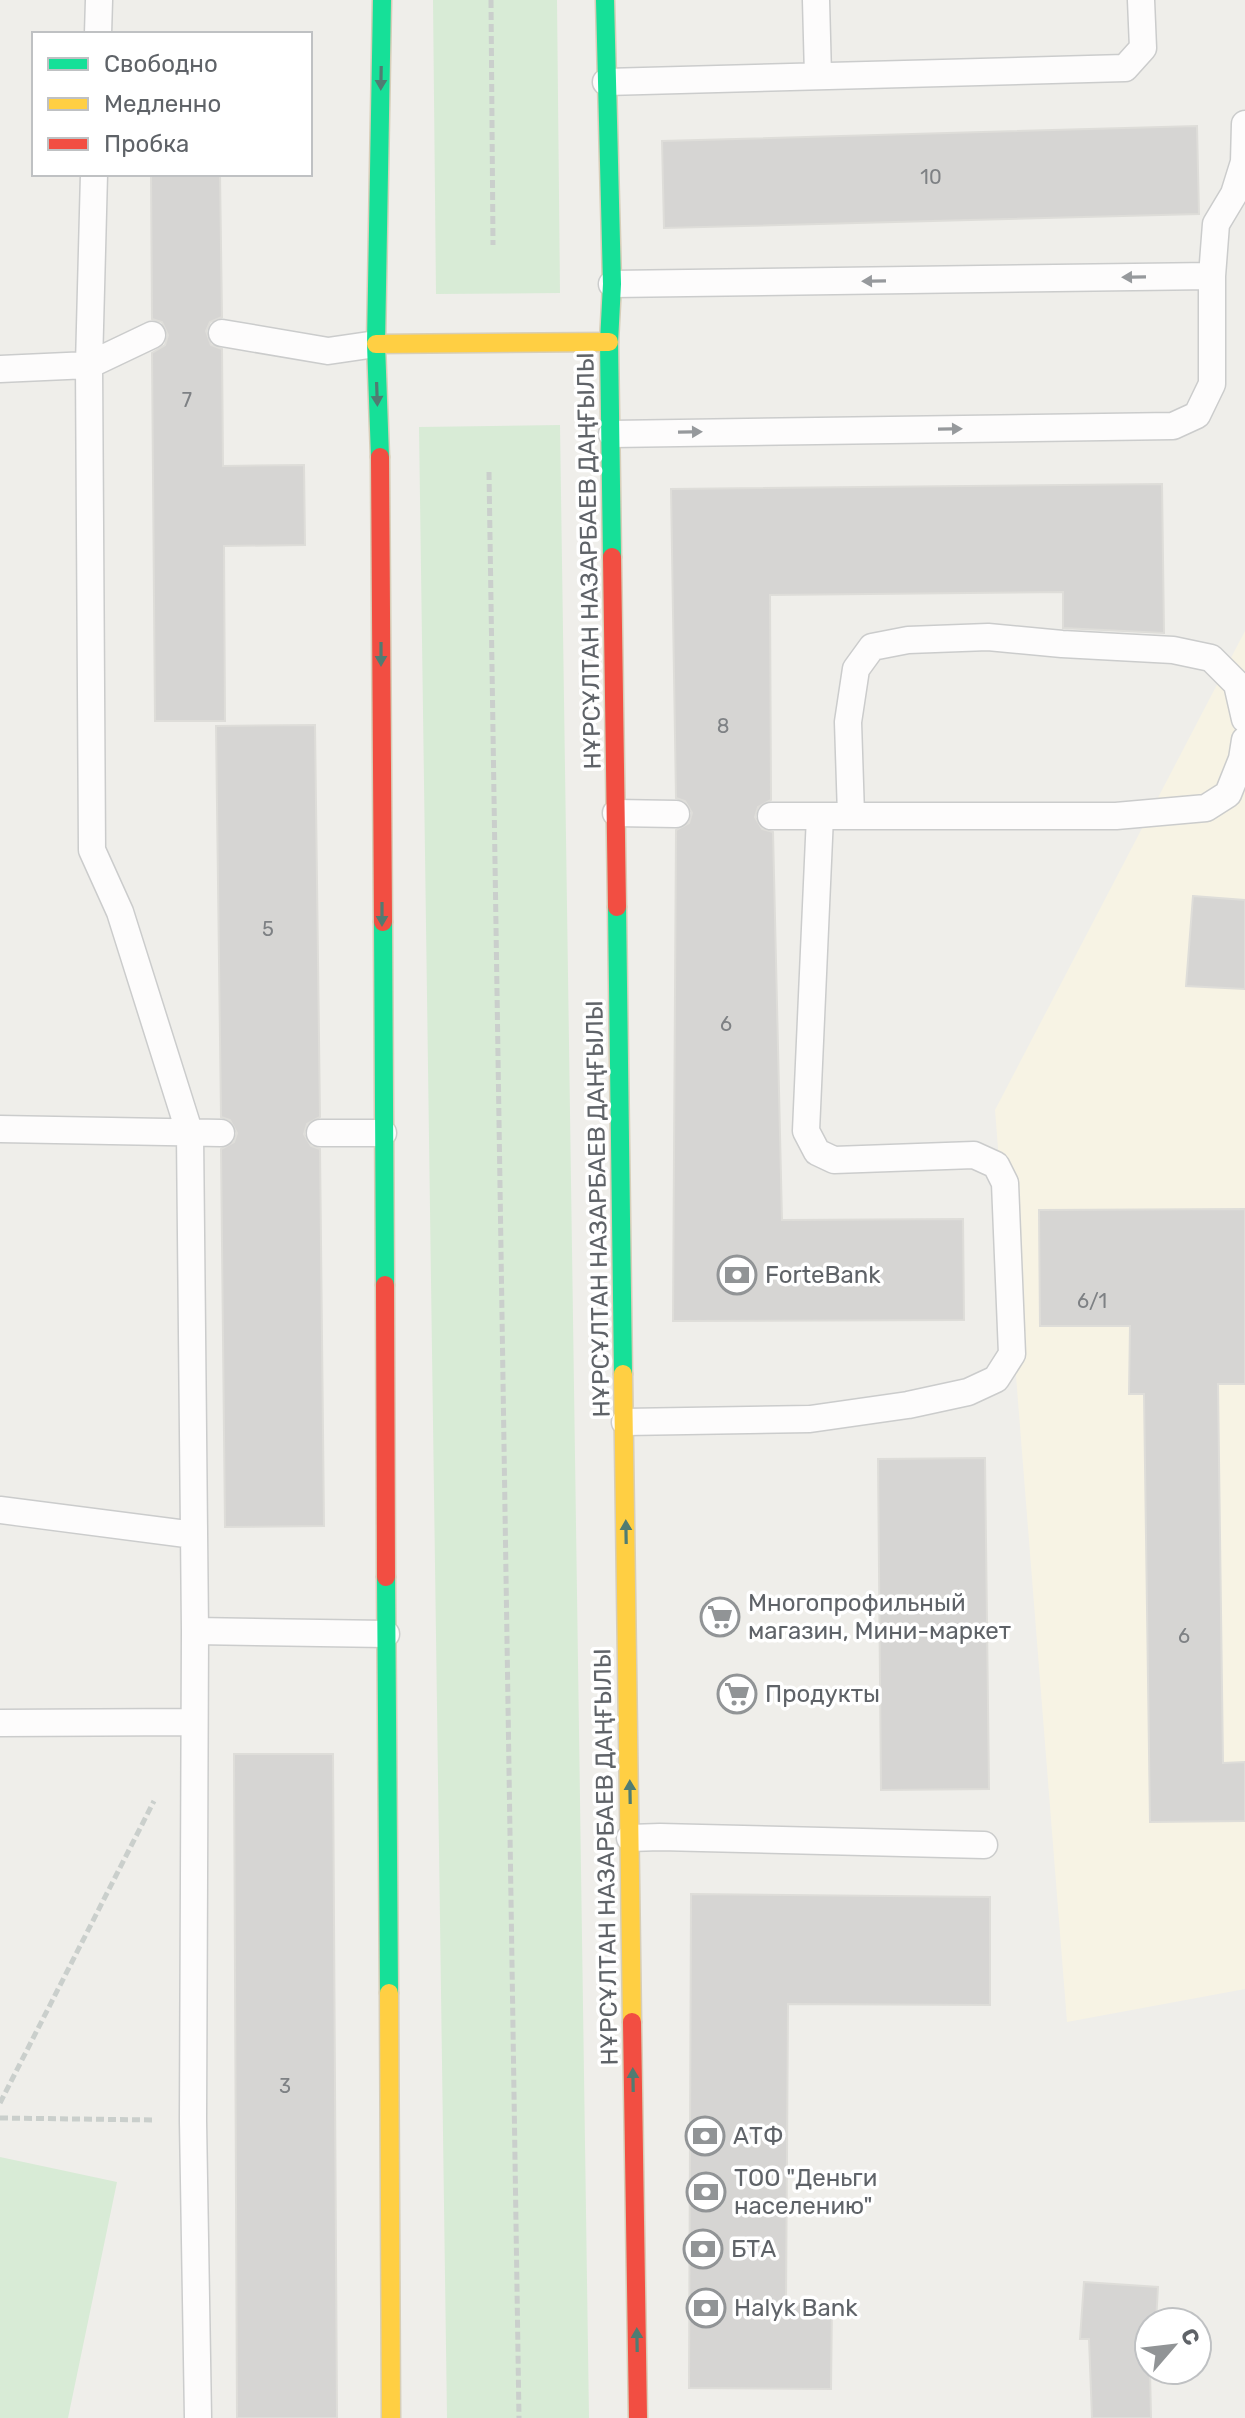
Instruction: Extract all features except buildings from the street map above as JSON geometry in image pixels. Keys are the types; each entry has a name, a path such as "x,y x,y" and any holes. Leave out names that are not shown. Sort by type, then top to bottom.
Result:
{"main road":[{"path":"382,0 376,344 380,468 391,2418"},
{"name":"НҰРСҰЛТАН НАЗАРБАЕВ ДАҢҒЫЛЫ","path":"605,0 612,284 609,342 638,2418"},
{"path":"376,344 609,342"}],"lane":[{"path":"98,32 99,0"},
{"path":"816,0 818,76"},
{"path":"606,82 1125,68 1143,48 1141,0"},
{"path":"612,434 1173,426 1197,415 1212,384 1212,276 1216,224 1234,194 1244,162 1245,124"},
{"path":"94,176 89,365 92,850 120,912 190,1134 195,1631 193,2121 198,2418"},
{"path":"612,284 1212,276"},
{"path":"222,333 328,351 376,344"},
{"path":"0,369 89,365 152,335"},
{"path":"851,815 848,722 856,669 872,647 908,640 988,637 1173,650 1211,658 1237,684 1245,719"},
{"path":"771,816 1116,816 1206,808 1228,794 1242,759 1245,740"},
{"path":"616,813 676,814"},
{"path":"625,1422 810,1419 908,1405 968,1392 996,1379 1012,1354 1005,1183 996,1165 974,1155 834,1160 817,1152 806,1131 820,816"},
{"path":"0,1129 221,1133"},
{"path":"320,1133 383,1133"},
{"path":"0,1510 194,1535"},
{"path":"195,1631 386,1634"},
{"path":"0,1723 194,1722"},
{"path":"630,1838 984,1845"}],"path":[{"path":"491,0 493,245"},
{"path":"489,472 519,2418"},
{"path":"0,2103 158,1793"},
{"path":"0,2118 193,2121"}],"shaded area":[{"path":"1245,631 1245,1989 1067,2022 995,1110"}],"green space":[{"path":"433,0 557,0 560,293 436,294"},
{"path":"560,425 589,2418 447,2418 419,427"},
{"path":"0,2157 117,2182 68,2418 0,2418"}],"traffic: fast":[{"path":"380,457 376,344 382,0"},
{"path":"605,0 612,284 609,342 612,557"},
{"path":"617,907 623,1374"},
{"path":"383,922 385,1285"},
{"path":"386,1577 389,1993"}],"traffic: slow":[{"path":"376,344 609,342"},
{"path":"623,1374 632,2022"},
{"path":"389,1993 391,2418"}],"traffic: jam":[{"path":"380,457 383,922"},
{"path":"612,557 617,907"},
{"path":"385,1285 386,1577"},
{"path":"632,2022 638,2418"}],"place":[{"name":"ForteBank","path":"737,1275"},
{"name":"Многопрофильный магазин, Мини-маркет","path":"720,1617"},
{"name":"Продукты","path":"737,1694"},
{"name":"АТФ","path":"705,2136"},
{"name":"ТОО \"Деньги населению\"","path":"706,2192"},
{"name":"БТА","path":"703,2249"},
{"name":"Halyk Bank","path":"706,2308"}]}
